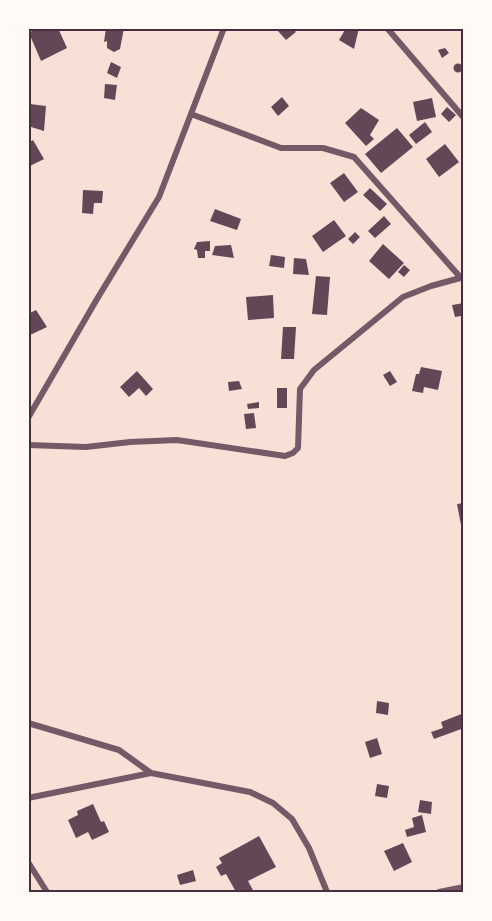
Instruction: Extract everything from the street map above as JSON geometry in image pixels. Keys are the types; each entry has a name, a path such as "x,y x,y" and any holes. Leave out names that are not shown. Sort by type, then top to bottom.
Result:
{"street":[{"path":"387,28 464,118"},
{"path":"28,418 159,197 224,29"},
{"path":"28,445 86,447 177,440 285,456 293,453 298,448 300,388 314,369 403,297 431,286 462,278 354,157 323,148 281,148 190,114"},
{"path":"28,723 118,750 152,773 250,792 273,803 292,819 309,848 327,892"},
{"path":"28,798 152,773"},
{"path":"28,862 47,892"},
{"path":"439,892 464,887"}],"building":[{"path":"37,28 58,28 67,48 41,61 29,33"},
{"path":"106,28 124,28 120,49 114,52 107,48 107,41 104,42"},
{"path":"281,28 292,28 296,32 286,40 278,31"},
{"path":"346,28 359,28 354,49 339,40"},
{"path":"445,48 449,53 442,58 438,50"},
{"path":"111,62 121,67 117,78 107,73"},
{"path":"458,63 463,68 458,73 453,68"},
{"path":"105,84 117,85 115,100 104,98"},
{"path":"282,97 289,106 278,116 271,107"},
{"path":"432,98 436,117 417,121 413,102"},
{"path":"30,104 46,106 44,131 28,126"},
{"path":"447,107 456,115 449,122 441,114"},
{"path":"361,108 379,120 370,135 374,139 366,146 345,123"},
{"path":"425,122 432,132 416,144 409,135"},
{"path":"397,128 413,147 381,173 365,154"},
{"path":"33,140 44,159 30,166 28,143"},
{"path":"445,144 459,162 439,177 426,159"},
{"path":"344,173 358,192 344,202 330,183"},
{"path":"370,188 387,204 380,211 363,195"},
{"path":"83,190 103,191 102,203 94,203 93,214 82,213"},
{"path":"215,209 241,219 237,230 210,221"},
{"path":"384,216 391,224 375,238 368,231"},
{"path":"334,220 346,236 323,252 312,236"},
{"path":"355,232 360,237 353,244 348,239"},
{"path":"210,241 210,251 205,251 205,258 198,258 197,250 194,249 197,242"},
{"path":"383,244 404,263 389,279 369,261"},
{"path":"231,245 234,258 212,255 215,246"},
{"path":"271,255 285,257 284,268 269,266"},
{"path":"294,258 306,259 309,275 293,274"},
{"path":"404,265 410,270 404,277 398,272"},
{"path":"316,276 330,277 327,315 312,314"},
{"path":"273,295 274,318 248,320 246,297"},
{"path":"464,303 464,325 462,325 461,316 455,317 452,305"},
{"path":"36,310 47,327 28,336 28,314"},
{"path":"283,327 296,327 294,359 281,359"},
{"path":"421,367 442,371 438,390 424,387 423,393 412,391 416,374 419,374"},
{"path":"137,371 153,389 146,396 139,388 129,397 120,387"},
{"path":"390,371 397,382 390,386 383,375"},
{"path":"239,381 242,389 229,391 228,382"},
{"path":"277,388 287,388 287,408 277,408"},
{"path":"259,402 259,408 248,409 247,404"},
{"path":"254,413 256,428 246,429 244,414"},
{"path":"464,503 464,529 462,530 457,504"},
{"path":"377,701 389,703 388,715 376,713"},
{"path":"464,713 464,728 434,739 431,732 443,728 441,722"},
{"path":"377,738 382,754 370,758 365,742"},
{"path":"377,784 389,786 387,798 375,796"},
{"path":"420,800 432,802 431,814 418,812"},
{"path":"93,804 101,822 104,821 109,832 92,840 88,832 76,838 68,820 78,815 77,811"},
{"path":"422,815 426,832 407,837 405,830 414,827 412,818"},
{"path":"259,836 276,867 248,881 254,892 236,892 226,874 221,876 216,867 222,863 219,858"},
{"path":"403,843 412,862 394,871 384,851"},
{"path":"193,870 196,881 180,885 177,875"}]}
